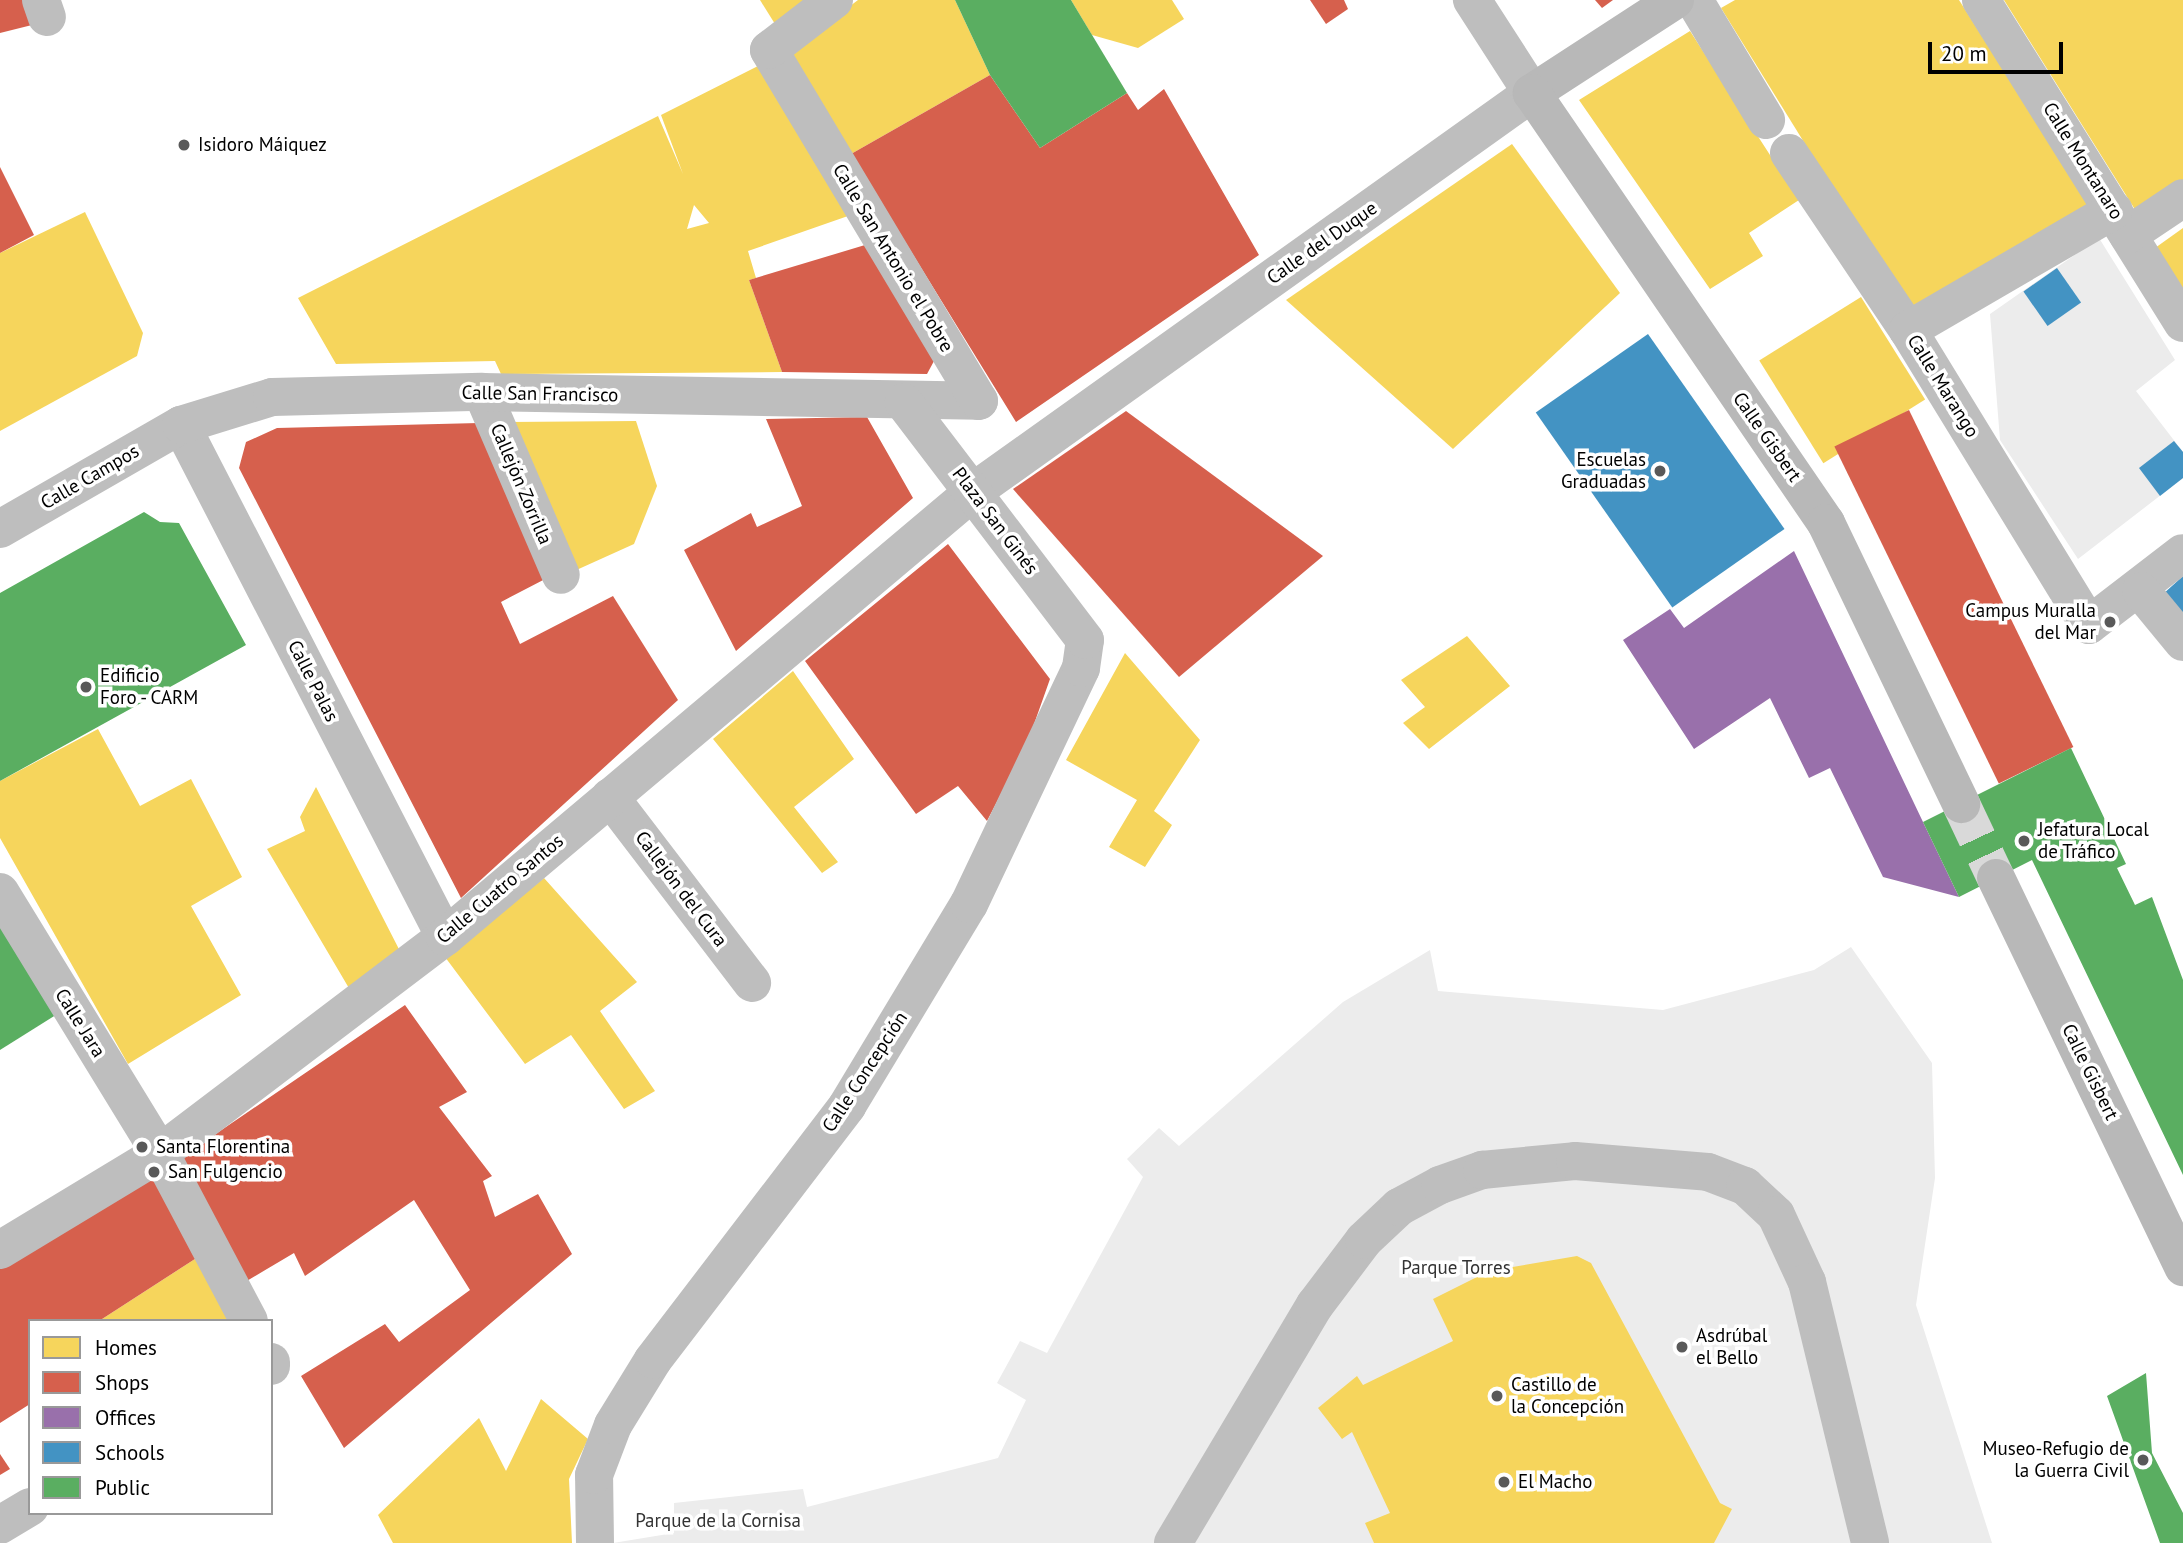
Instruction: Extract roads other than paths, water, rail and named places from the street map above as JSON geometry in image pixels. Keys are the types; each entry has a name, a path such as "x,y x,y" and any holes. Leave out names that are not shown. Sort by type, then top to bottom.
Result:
{"street":[{"name":"Calle San Antonio el Pobre","path":"834,0 769,50 979,401 904,402"},
{"path":"1472,0 1532,93"},
{"name":"Calle del Duque","path":"974,491 1532,93 1675,0"},
{"path":"1694,0 1766,120"},
{"name":"Calle Montanaro","path":"1981,0 2183,323"},
{"name":"Calle Gisbert","path":"1532,93 1826,523 1961,804"},
{"name":"Calle Marango","path":"1789,153 1908,331 2089,625 2141,591"},
{"path":"1908,331 2121,223 2183,198"},
{"name":"Calle San Francisco","path":"181,425 221,408 315,392 482,392 904,402"},
{"name":"Callejón Zorrilla","path":"482,392 561,575"},
{"name":"Plaza San Ginés","path":"904,402 1085,640"},
{"name":"Calle Campos","path":"0,529 181,425"},
{"name":"Calle Palas","path":"181,425 445,936"},
{"name":"Calle Cuatro Santos","path":"0,1250 160,1153 445,936 974,491"},
{"path":"2183,553 2141,591 2183,642"},
{"name":"Calle Concepción","path":"594,1543 594,1475 613,1425 653,1360 847,1106 969,904 1069,702 1085,640"},
{"name":"Callejón del Cura","path":"610,797 752,983"},
{"name":"Calle Gisbert","path":"1996,878 2183,1267"},
{"name":"Calle Jara","path":"0,892 160,1153 248,1319"},
{"path":"1172,1543 1294,1338 1364,1240 1399,1208 1440,1185 1482,1170 1575,1161 1708,1172 1745,1186 1776,1215 1807,1282 1870,1543"},
{"path":"0,1525 28,1508"}],"tunnel":[{"path":"1961,804 1996,878"}],"place":[{"name":"Isidoro Máiquez","path":"184,145"},
{"name":"Escuelas Graduadas","path":"1660,471"},
{"name":"Campus Muralla del Mar","path":"2110,622"},
{"name":"Edificio Foro - CARM","path":"86,687"},
{"name":"Jefatura Local de Tráfico","path":"2024,841"},
{"name":"Santa Florentina","path":"142,1147"},
{"name":"San Fulgencio","path":"154,1172"},
{"name":"Asdrúbal el Bello","path":"1682,1347"},
{"name":"Castillo de la Concepción","path":"1497,1396"},
{"name":"Museo-Refugio de la Guerra Civil","path":"2143,1460"},
{"name":"El Macho","path":"1504,1482"}],"park label":[{"name":"Parque Torres","path":"1456,1268"},
{"name":"Parque de la Cornisa","path":"718,1521"}]}
